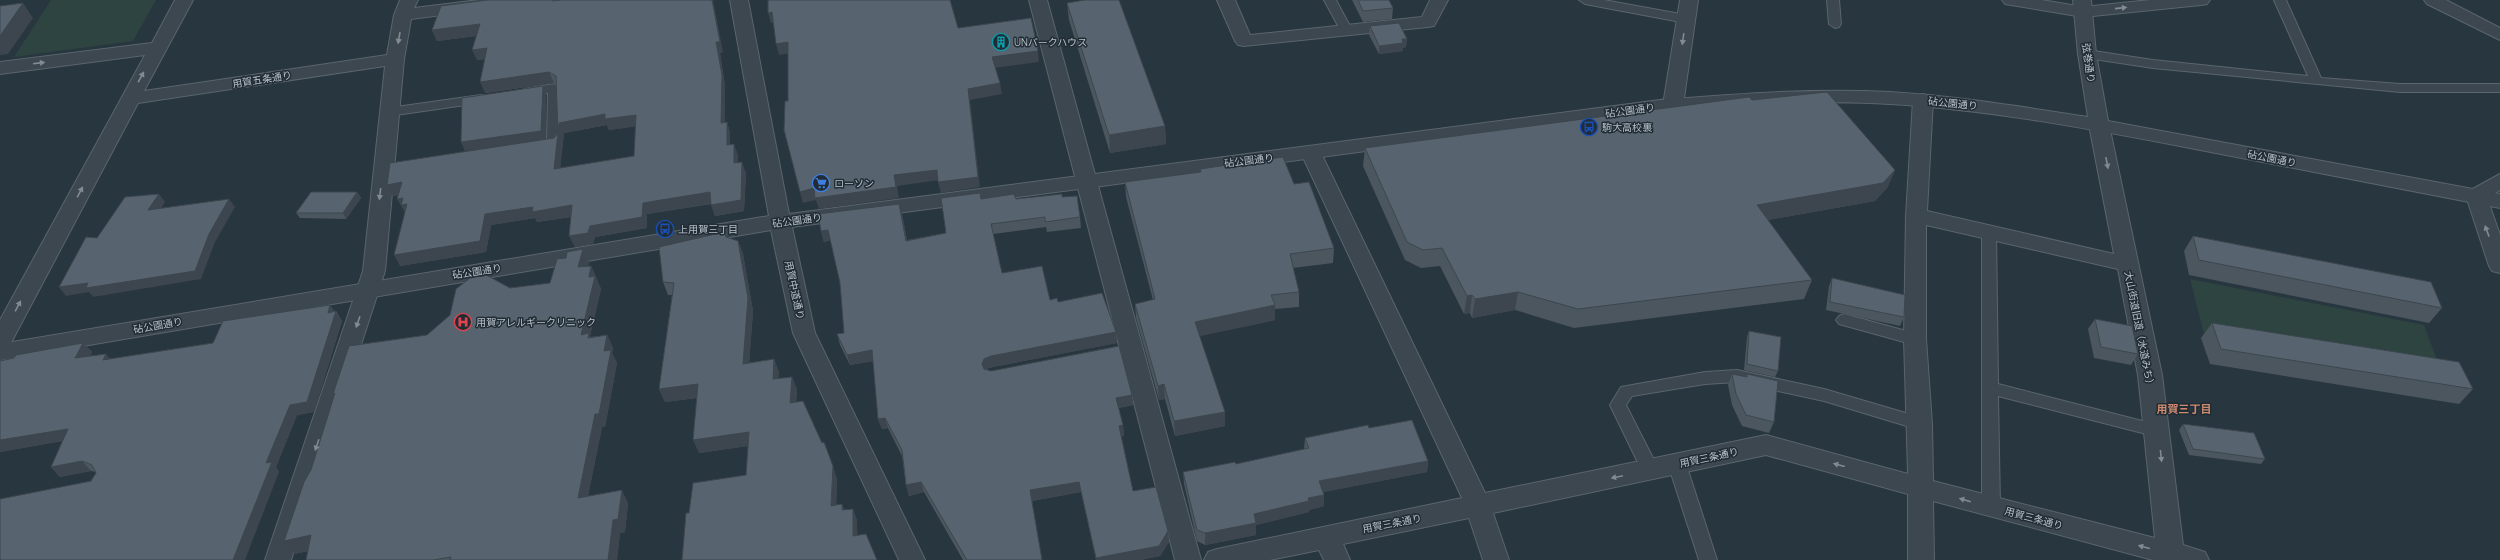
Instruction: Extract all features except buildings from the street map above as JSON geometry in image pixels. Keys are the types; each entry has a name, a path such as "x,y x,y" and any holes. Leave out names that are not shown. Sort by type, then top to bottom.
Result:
{"street":[{"path":"0,341 129,99 184,0"},
{"path":"278,560 374,271 390,168 389,112 396,59 406,8 520,0"},
{"name":"用賀中道通り","path":"739,0 781,222 804,333 912,560"},
{"path":"1038,0 1086,181 1122,349 1188,560"},
{"path":"1226,0 1244,41 1428,22 1439,0"},
{"path":"1673,105 1689,0"},
{"path":"2012,0 2082,6 2201,0"},
{"path":"2433,0 2500,34"},
{"name":"弦巻通り","path":"2082,6 2087,54 2099,125"},
{"path":"0,68 158,48"},
{"name":"用賀五条通り","path":"129,99 396,59"},
{"name":"砧公園通り","path":"0,352 369,288 781,222 1673,105 1787,97 1923,100 2006,109 2099,125 2500,201"},
{"path":"1921,560 1920,424 1915,339 1916,216 1923,100"},
{"name":"大山街道旧道（水道みち）","path":"2099,125 2150,375 2158,431 2171,557"},
{"path":"1310,152 1478,506 1496,560"},
{"path":"2500,181 2476,196 2500,266"},
{"path":"1916,216 2127,264"},
{"name":"用賀三条通り","path":"1217,560 1766,445 2171,557 2196,560"},
{"path":"1326,536 1337,560"}],"lane":[{"path":"1330,0 1346,30"},
{"path":"1585,0 1686,19"},
{"path":"1833,0 1835,24"},
{"path":"2280,0 2316,81"},
{"path":"2087,54 2153,64 2400,88 2500,88"},
{"path":"514,94 554,88 554,144 531,148"},
{"path":"389,112 491,97"},
{"path":"1989,232 1991,507"},
{"path":"1844,320 1915,339"},
{"path":"1650,470 1618,405 1627,391 1705,378 1736,376 1824,395 1920,424"},
{"path":"1990,388 2158,431"},
{"path":"1677,464 1708,560"}],"green space":[{"path":"51,0 156,0 133,41 14,57"},
{"path":"2190,279 2424,325 2442,373 2204,334"}],"place":[{"name":"UNパークハウス","path":"1001,42"},
{"name":"駒大高校裏","path":"1589,127"},
{"name":"ローソン","path":"821,183"},
{"name":"上用賀三丁目","path":"665,229"},
{"name":"用賀アレルギークリニック","path":"463,322"}],"district":[{"name":"用賀三丁目","path":"2184,409"}]}
